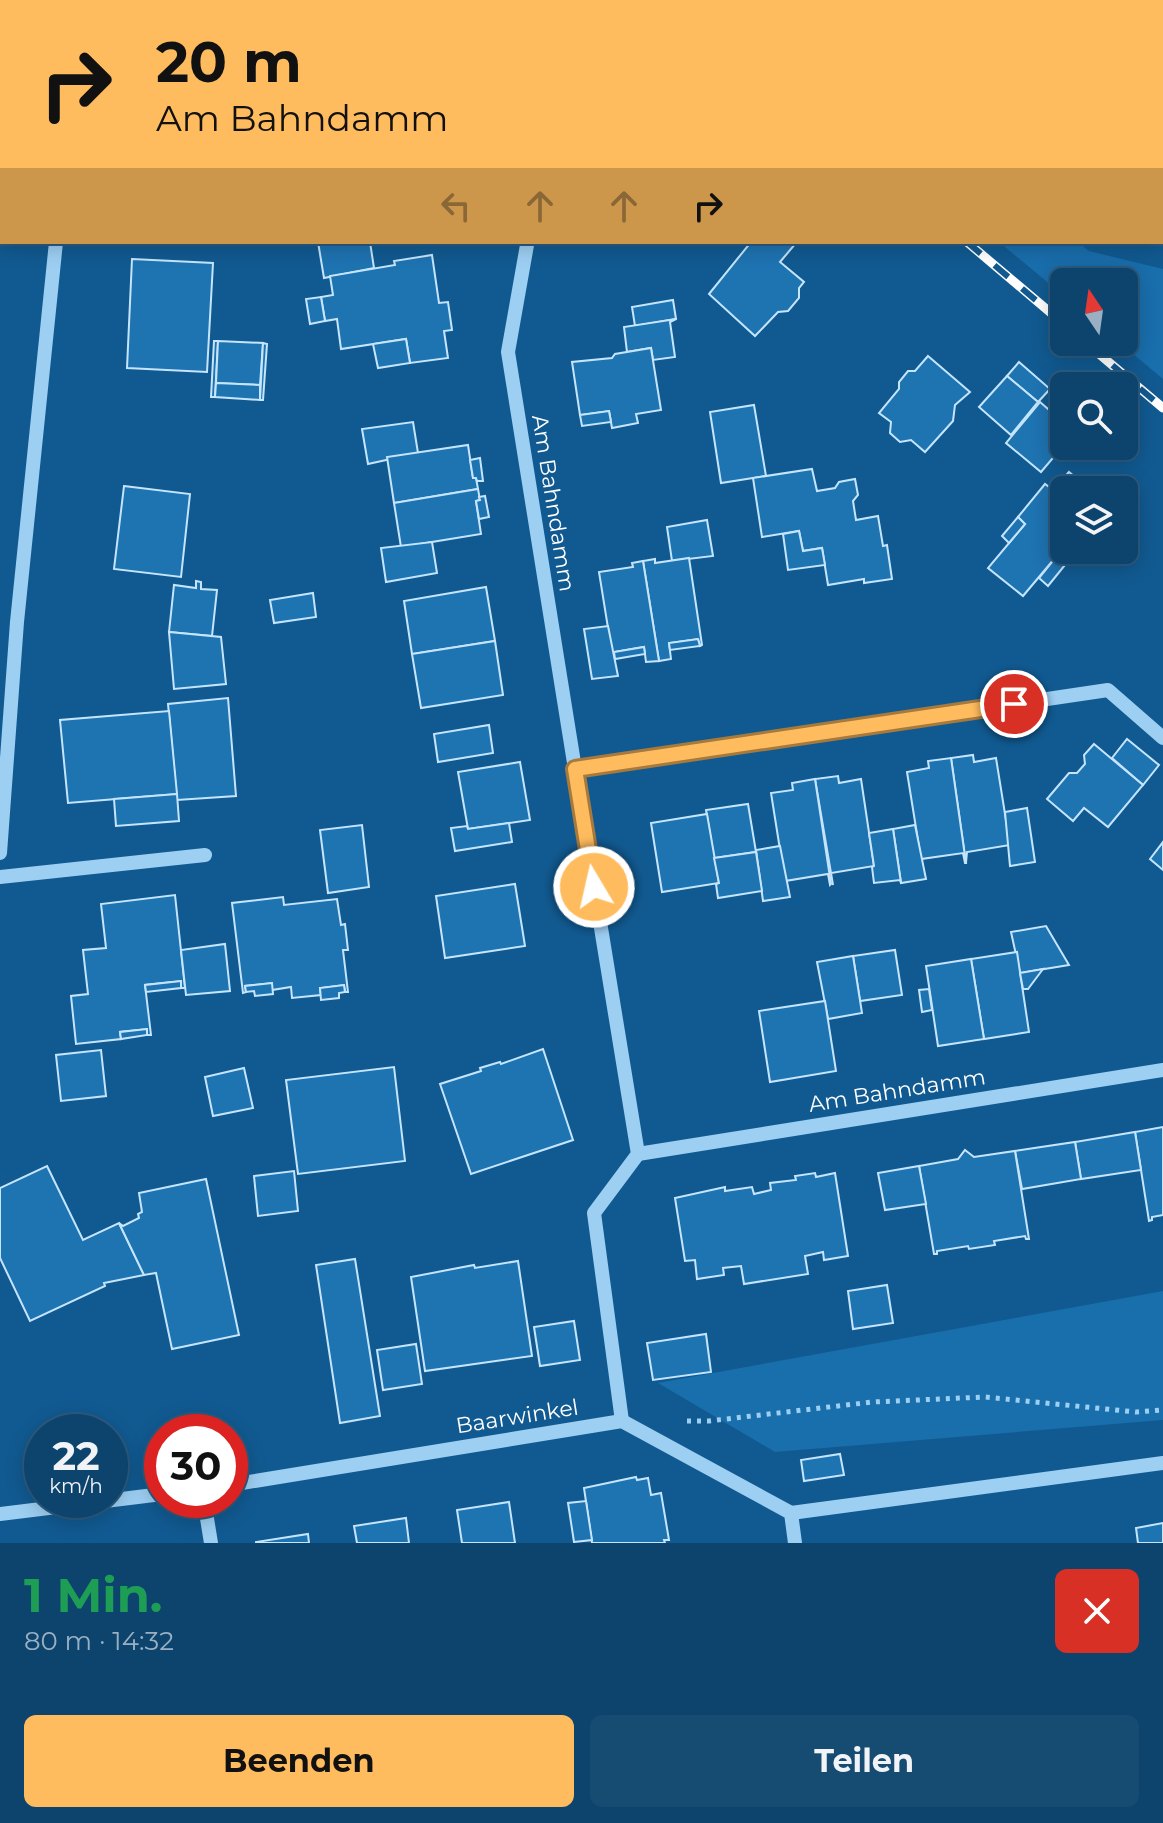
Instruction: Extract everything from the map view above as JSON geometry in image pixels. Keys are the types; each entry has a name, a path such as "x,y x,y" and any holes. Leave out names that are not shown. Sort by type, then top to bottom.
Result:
{"street":[{"path":"0,853 17,622 56,244"},
{"name":"Am Bahndamm","path":"527,245 508,352 638,1154 1163,1070"},
{"path":"0,621 17,622"},
{"path":"575,769 1108,690 1163,738"},
{"path":"0,877 205,855"},
{"path":"638,1154 594,1213 622,1421 791,1513 1163,1463"},
{"name":"Baarwinkel","path":"248,1482 622,1421"},
{"path":"0,1514 144,1496"},
{"path":"791,1513 795,1543"},
{"path":"207,1518 211,1543"}],"path":[{"path":"680,1421 709,1421 872,1402 985,1397 1136,1412 1163,1410"}],"shaded area":[{"path":"1001,244 1080,244 1089,251 1163,269 1163,379 1136,356 1138,268 1050,268 1050,284"},
{"path":"1163,1291 1163,1420 775,1452 658,1383"}],"building":[{"path":"318,244 370,244 374,268 324,278"},
{"path":"749,244 795,244 780,262 804,282 799,288 799,298 788,311 778,312 755,336 709,294"},
{"path":"432,255 439,303 448,302 452,330 444,331 448,358 410,363 406,339 341,349 337,319 325,321 321,297 333,295 330,276"},
{"path":"132,259 213,263 207,372 127,368"},
{"path":"321,297 325,321 310,324 306,299"},
{"path":"673,300 676,319 635,326 632,307"},
{"path":"676,319 670,322 675,357 653,360 651,348 627,352 624,327"},
{"path":"406,339 410,363 378,368 373,344"},
{"path":"214,341 218,341 215,397 211,397"},
{"path":"218,341 263,343 260,385 216,383"},
{"path":"263,343 267,344 263,400 260,400"},
{"path":"651,348 661,410 636,414 638,423 612,428 609,411 580,415 572,362 612,358 615,354"},
{"path":"928,356 970,392 955,405 953,421 925,452 911,440 900,442 890,433 891,422 879,413 899,389 899,382 908,371 915,371"},
{"path":"1019,362 1050,389 1038,402 1007,376"},
{"path":"1007,376 1038,402 1011,435 979,407"},
{"path":"216,383 260,385 260,400 215,397"},
{"path":"1040,402 1050,411 1051,460 1041,472 1006,443"},
{"path":"754,405 766,476 721,483 710,412"},
{"path":"609,411 611,422 582,426 580,415"},
{"path":"413,422 418,453 368,464 362,429"},
{"path":"468,445 473,478 476,478 478,489 394,503 387,457"},
{"path":"480,458 483,481 477,481 473,478 470,460"},
{"path":"812,469 817,491 835,488 839,482 855,479 858,495 853,501 856,520 878,516 883,546 887,545 892,579 864,583 864,579 828,585 822,548 803,551 799,531 762,537 753,478"},
{"path":"1045,484 1050,488 1050,564 1023,596 988,568 1025,524 1018,517"},
{"path":"124,486 190,494 181,577 114,569"},
{"path":"478,489 480,500 476,501 481,534 401,547 394,503"},
{"path":"485,496 489,517 479,519 476,501"},
{"path":"1018,517 1025,524 1009,543 1002,536"},
{"path":"707,520 713,556 672,561 667,527"},
{"path":"799,531 803,551 822,548 825,565 788,570 783,534"},
{"path":"432,542 437,573 386,582 381,548"},
{"path":"689,558 702,645 698,639 669,643 671,659 659,661 643,561 655,559 655,563"},
{"path":"643,561 659,661 646,662 644,647 614,652 613,659 599,572 633,567 632,563"},
{"path":"1050,564 1066,564 1048,586 1039,578"},
{"path":"196,581 201,582 201,589 217,590 212,636 169,632 174,585 196,588"},
{"path":"486,587 495,641 412,654 404,601"},
{"path":"313,593 316,617 274,623 270,600"},
{"path":"608,626 618,676 592,679 584,629"},
{"path":"169,632 221,637 226,684 174,689"},
{"path":"698,639 700,646 670,650 669,643"},
{"path":"495,641 503,695 421,708 412,654"},
{"path":"644,647 645,654 615,659 614,652"},
{"path":"228,698 236,796 177,800 168,704"},
{"path":"169,711 177,794 68,803 60,720"},
{"path":"489,725 493,753 438,762 434,734"},
{"path":"1127,739 1159,765 1143,785 1112,758"},
{"path":"1094,744 1143,785 1108,827 1084,808 1073,821 1047,799 1069,773 1077,773 1085,764 1084,755"},
{"path":"973,755 974,762 996,758 1010,845 967,852 966,863 951,758"},
{"path":"951,758 966,863 963,853 921,859 907,772 929,768 928,761"},
{"path":"520,762 530,820 468,829 458,772"},
{"path":"838,776 839,783 861,779 874,866 831,873 833,885 815,779"},
{"path":"815,779 830,885 828,874 785,881 771,793 793,790 792,783"},
{"path":"177,794 179,821 116,826 114,799"},
{"path":"748,804 756,852 714,858 706,810"},
{"path":"1027,808 1035,862 1010,866 1005,812"},
{"path":"707,814 719,883 662,892 651,823"},
{"path":"509,823 512,842 455,851 451,828 467,826 468,829"},
{"path":"362,825 369,887 328,893 320,830"},
{"path":"915,825 926,879 901,883 893,829"},
{"path":"893,829 901,883 900,880 874,883 869,833"},
{"path":"1163,842 1163,870 1150,859"},
{"path":"780,846 790,897 763,901 756,850"},
{"path":"756,852 762,891 718,898 716,884 719,883 714,858"},
{"path":"515,884 525,946 445,958 436,896"},
{"path":"175,895 185,988 181,988 181,981 145,985 151,1035 147,1035 147,1029 120,1032 121,1039 76,1044 71,996 88,994 83,950 106,948 101,904"},
{"path":"283,897 284,905 337,899 341,925 345,924 348,950 343,950 348,992 345,992 344,985 320,988 321,995 292,998 291,987 272,990 272,983 245,986 246,992 243,993 232,903"},
{"path":"1046,926 1069,965 1020,973 1011,932"},
{"path":"225,944 230,991 186,995 181,950"},
{"path":"895,950 902,995 860,1001 853,956"},
{"path":"1017,952 1029,1032 984,1039 971,959"},
{"path":"853,956 862,1013 828,1019 817,962"},
{"path":"971,959 984,1039 938,1046 926,966"},
{"path":"1043,969 1028,989 1023,989 1020,973"},
{"path":"181,981 181,988 146,992 145,985"},
{"path":"272,983 273,994 255,996 254,991 246,992 245,986"},
{"path":"344,985 345,992 339,993 339,998 321,1000 320,988"},
{"path":"929,989 932,1010 922,1012 919,990"},
{"path":"825,1001 836,1071 770,1082 759,1011"},
{"path":"147,1029 147,1035 121,1039 120,1032"},
{"path":"543,1049 573,1140 471,1174 440,1084"},
{"path":"101,1050 106,1096 61,1101 56,1055"},
{"path":"394,1067 405,1161 298,1174 286,1080"},
{"path":"244,1068 253,1108 213,1116 205,1077"},
{"path":"1163,1127 1163,1215 1152,1217 1149,1221 1135,1132"},
{"path":"1135,1132 1141,1170 1081,1179 1075,1142"},
{"path":"1075,1142 1081,1179 1022,1189 1015,1151"},
{"path":"965,1150 974,1157 1015,1151 1029,1239 1025,1236 994,1241 995,1245 969,1249 968,1246 934,1254 919,1166 958,1159"},
{"path":"47,1166 83,1240 119,1223 144,1275 104,1283 105,1286 30,1321 0,1258 0,1188"},
{"path":"919,1166 926,1204 885,1210 878,1173"},
{"path":"294,1171 298,1211 258,1216 254,1176"},
{"path":"815,1173 816,1177 835,1173 848,1256 824,1260 823,1252 805,1256 808,1274 744,1284 741,1266 723,1268 724,1275 697,1279 695,1260 685,1261 675,1198 725,1187 725,1191 752,1187 754,1194 771,1190 770,1183 796,1180 795,1176"},
{"path":"206,1179 239,1335 172,1349 156,1273 144,1275 119,1223 123,1226 139,1218 138,1214 142,1212 139,1193"},
{"path":"355,1259 380,1416 340,1423 316,1265"},
{"path":"518,1261 532,1356 425,1371 411,1277 474,1265 475,1268"},
{"path":"887,1285 893,1323 853,1329 848,1291"},
{"path":"574,1321 580,1360 540,1366 534,1327"},
{"path":"706,1334 711,1372 653,1380 647,1343"},
{"path":"416,1344 422,1384 383,1390 377,1350"},
{"path":"840,1454 844,1475 804,1481 801,1460"},
{"path":"636,1477 637,1480 648,1478 651,1495 661,1493 669,1540 664,1540 665,1543 592,1543 584,1488"},
{"path":"586,1501 592,1540 574,1542 568,1503"},
{"path":"509,1502 515,1543 462,1543 457,1510"},
{"path":"406,1518 409,1543 357,1543 354,1526"},
{"path":"1163,1523 1163,1543 1138,1543 1136,1528"},
{"path":"308,1534 309,1543 256,1543 256,1542"}],"railway":[{"path":"969,244 1050,312"},
{"path":"1102,356 1163,408"}],"route":[{"path":"594,887 575,769 1014,704"}]}
